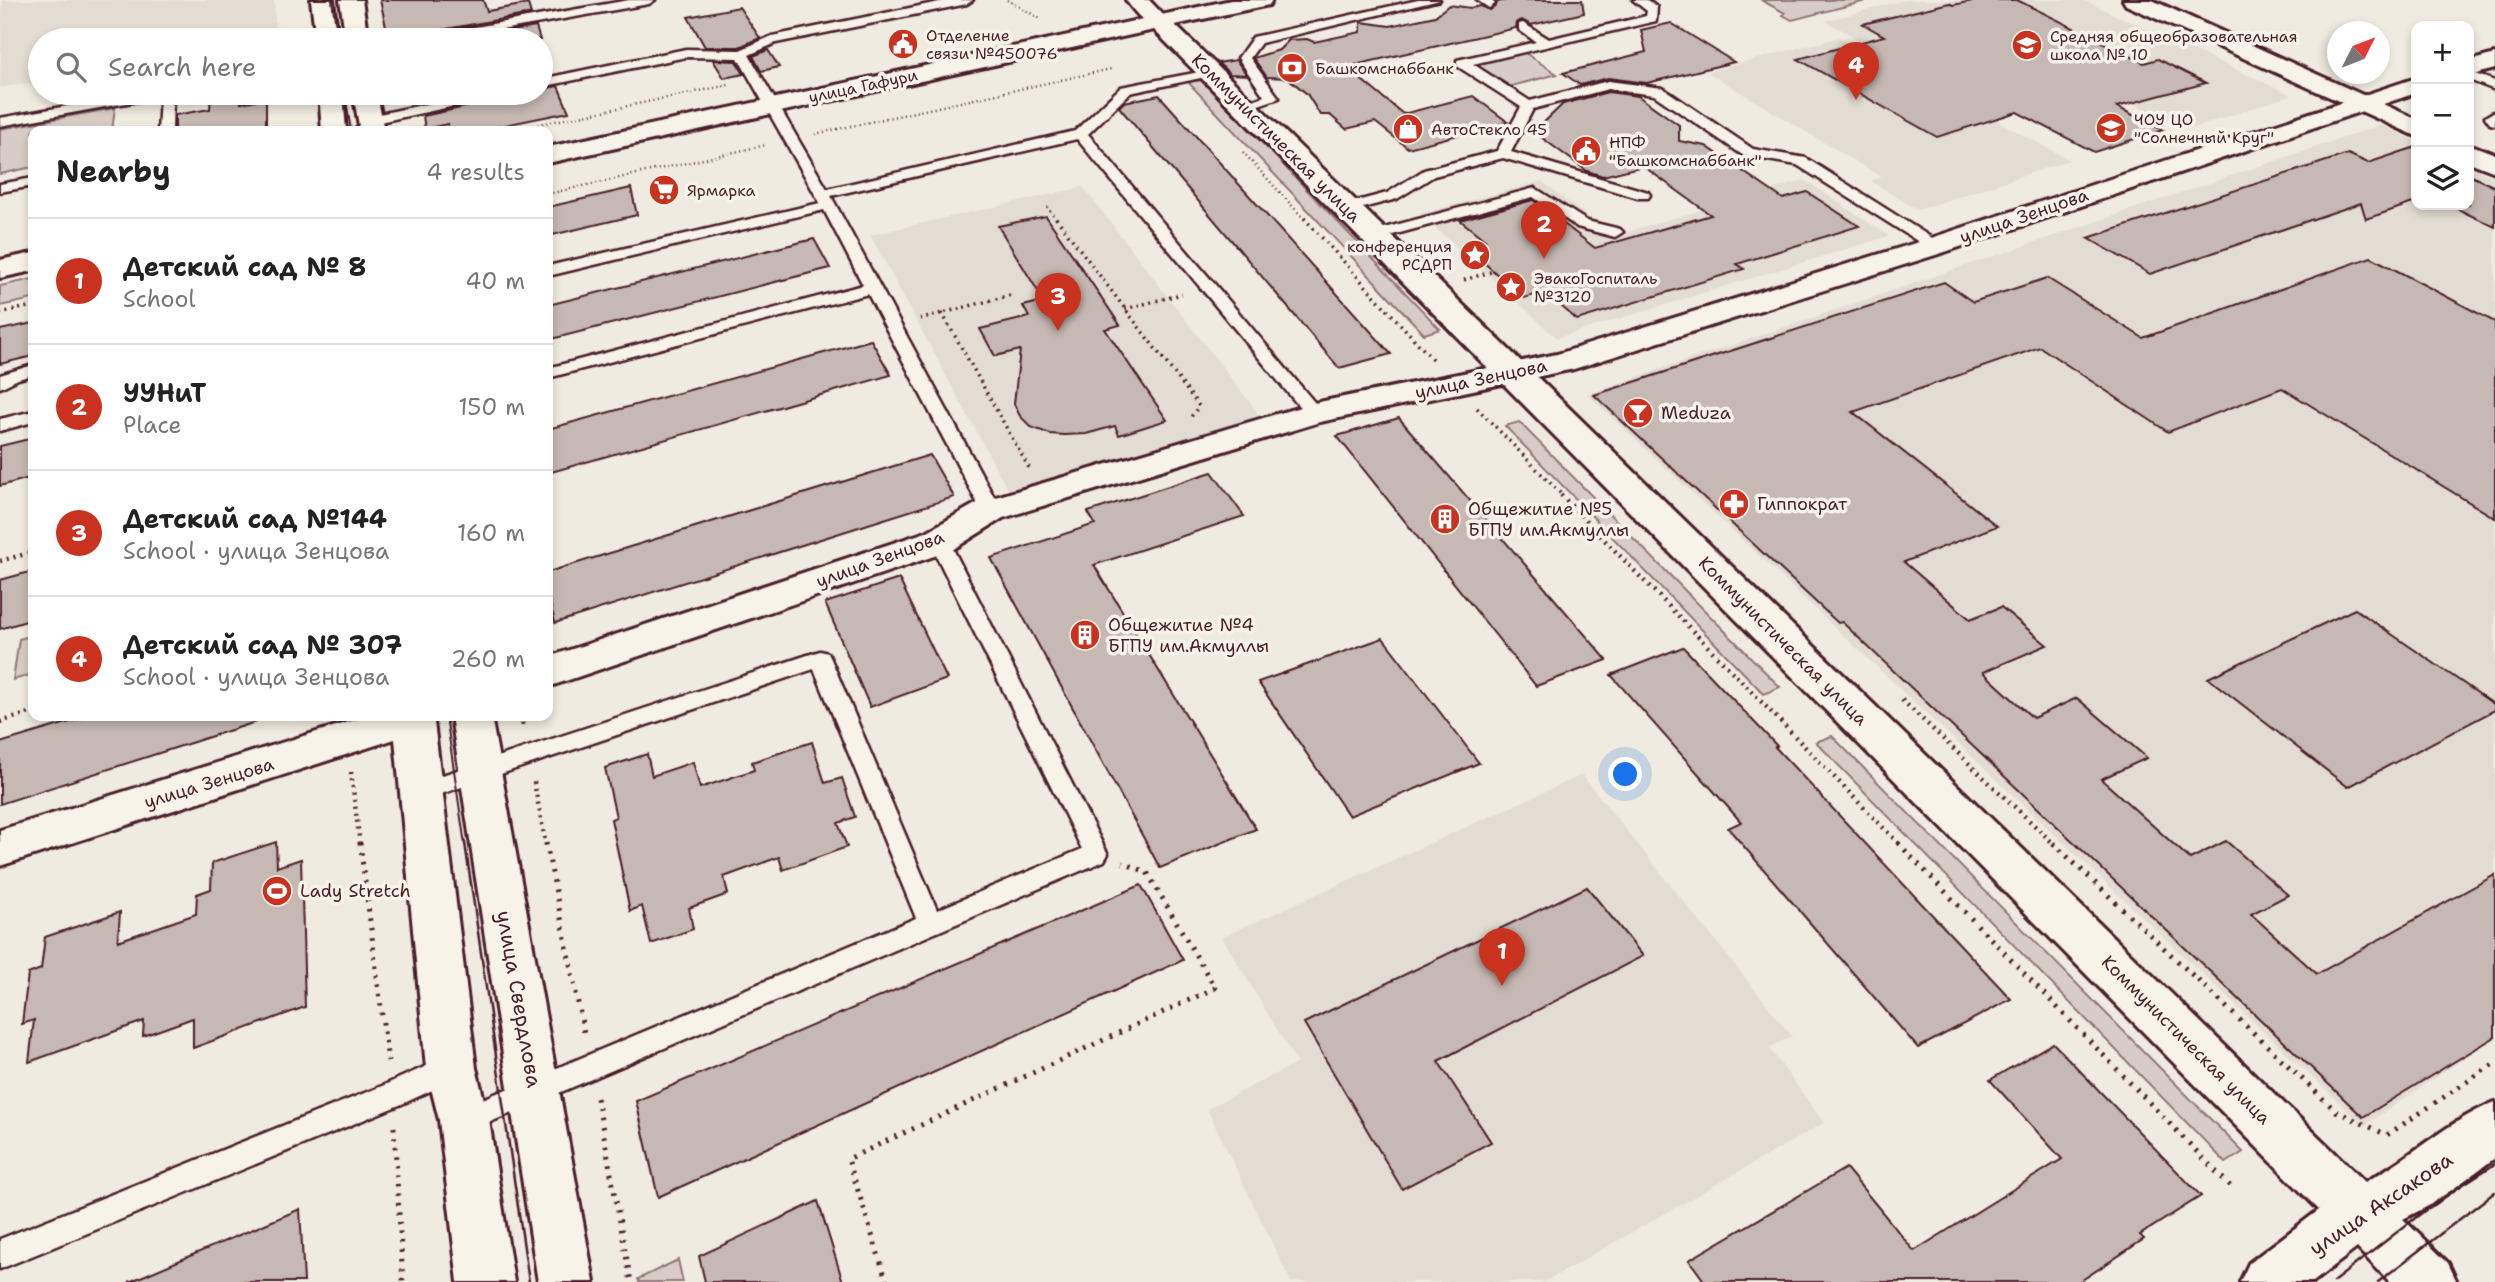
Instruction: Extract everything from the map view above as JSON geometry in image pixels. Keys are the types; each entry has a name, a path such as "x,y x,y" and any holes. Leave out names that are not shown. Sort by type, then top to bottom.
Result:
{"street":[{"path":"322,0 326,28"},
{"path":"351,0 355,28"},
{"name":"улица Гафури","path":"553,154 775,106 1148,11 1261,0"},
{"path":"2134,0 2411,126"},
{"name":"Коммунистическая улица","path":"1148,11 2429,1282"},
{"path":"2474,67 2495,61"},
{"name":"улица Зенцова","path":"553,670 939,541 991,510 1314,413 1563,362 1935,246 2411,87"},
{"path":"332,105 334,126"},
{"path":"366,105 368,126"},
{"path":"2474,154 2495,164"},
{"path":"0,269 28,263"},
{"name":"улица Зенцова","path":"0,848 400,721"},
{"path":"415,721 451,1068 464,1120 486,1282"},
{"name":"улица Свердлова","path":"472,721 566,1282"},
{"name":"улица Аксакова","path":"2268,1282 2360,1213 2415,1184 2495,1127"}],"lane":[{"path":"492,28 649,0"},
{"path":"553,81 686,53 742,54 772,40 967,0"},
{"path":"1244,106 1272,98 1244,58 1257,40 1434,0"},
{"path":"1528,106 1462,63 1652,18 1653,10 1639,0"},
{"path":"1522,27 1547,43"},
{"path":"742,54 775,106 991,510"},
{"path":"553,270 1080,134 1126,90 1210,72"},
{"path":"2474,78 2495,86"},
{"path":"1503,154 1528,106 1608,85 1658,91 1748,149 1801,161 1935,246"},
{"path":"0,122 94,105"},
{"path":"165,126 166,105"},
{"path":"375,126 453,105"},
{"path":"2495,115 2492,117 2495,121"},
{"path":"1080,134 1206,288 1314,413"},
{"path":"1347,208 1392,196 1427,171 1503,154 1643,195"},
{"path":"0,188 28,183"},
{"path":"1374,235 1535,192 1559,211 1583,224 1615,232"},
{"path":"553,372 872,288"},
{"path":"0,383 12,375 28,371"},
{"path":"0,425 28,417"},
{"path":"464,1120 1096,854 939,541"},
{"path":"423,791 820,659 930,923"},
{"path":"0,1254 392,1095 451,1068"}],"path":[{"path":"1007,0 1041,19"},
{"path":"553,193 1115,68"},
{"path":"1241,151 1456,386 2231,1186"},
{"path":"1048,207 1199,406 1186,423"},
{"path":"1459,281 1494,271"},
{"path":"1125,309 1206,288"},
{"path":"892,326 1011,295"},
{"path":"0,313 28,307"},
{"path":"942,313 1034,477"},
{"path":"0,561 28,553"},
{"path":"1901,699 2336,1111 2387,1135 2495,1063"},
{"path":"0,722 28,714"},
{"path":"522,721 631,1282"},
{"path":"347,740 392,1095 403,1282"},
{"path":"887,1282 848,1159 1215,988 1147,872 1096,854"}],"shaded area":[{"path":"2,0 274,0 276,28 28,28 28,83 0,88"},
{"path":"1761,0 1870,0 1792,20"},
{"name":"Средняя общеобразовательная школа № 10","path":"1905,0 2083,0 2292,95 2188,130 2088,81 1992,110 1825,21"},
{"path":"1840,37 2070,160 1918,210 1871,181 1881,177 1707,72"},
{"path":"1522,51 1557,74 1508,87 1474,64"},
{"path":"1202,80 1440,329 1424,334 1188,82"},
{"path":"115,108 113,126 28,126 28,168 0,174 0,129"},
{"path":"2381,125 2411,139 2411,210 2474,210 2474,168 2495,178 2495,1037 2364,1126 1587,394"},
{"path":"1805,180 1889,236 1557,338 1420,214 1542,181 1612,236"},
{"path":"1083,187 1268,426 1014,501 870,235"},
{"path":"28,280 28,300 0,306 0,286"},
{"path":"1519,422 1780,687 1764,694 1505,426"},
{"path":"28,636 28,676 13,680 19,639"},
{"path":"1832,736 2243,1152 2226,1163 1816,742"},
{"path":"1582,775 1792,1036 1769,1048 1824,1123 1545,1282 1291,1282 1207,1109 1297,1063 1222,937"},
{"path":"678,1260 683,1282 639,1282 638,1279"}],"building":[{"path":"380,0 483,0 487,11 528,4 531,14 452,28 386,28"},
{"path":"1582,0 1584,13 1531,25 1522,20 1517,22 1516,28 1346,67 1403,114 1473,96 1508,122 1408,148 1375,122 1346,129 1330,115 1320,115 1307,94 1288,78 1267,77 1253,58 1279,50 1289,40 1307,39 1314,42 1361,32 1361,22 1390,26 1435,16 1449,5 1471,8 1481,6 1490,10 1497,2"},
{"name":"Средняя общеобразовательная школа № 10","path":"1977,0 2017,0 2144,63 2158,59 2206,83 2117,107 2163,130 2094,152 2017,112 1937,137 1798,59 1884,36 1863,24 1949,3 1953,5"},
{"path":"739,7 760,38 739,47 705,47 688,17"},
{"path":"1671,23 1734,62 1647,83 1608,78 1580,85 1563,73 1646,52 1641,30"},
{"path":"768,50 779,67 761,71 753,56"},
{"path":"713,60 736,61 744,74 724,78"},
{"path":"1236,60 1247,75 1230,74 1218,63"},
{"path":"558,86 569,112 500,126 425,126 423,116 475,105 553,105 553,87"},
{"path":"1608,92 1638,96 1679,125 1679,141 1706,146 1783,199 1807,192 1859,226 1737,264 1744,269 1577,320 1545,292 1524,298 1465,246 1485,240 1460,220 1533,200 1595,248 1711,215 1643,166 1603,176 1587,171 1534,132 1563,104"},
{"path":"1159,95 1391,354 1339,368 1119,107 1124,102"},
{"path":"210,105 266,105 266,126 175,126 175,115 210,109"},
{"path":"2411,149 2411,204 2366,219 2361,203 2150,274 2088,238 2348,154 2368,163"},
{"path":"2474,177 2495,187 2495,227 2459,210 2474,210"},
{"path":"631,188 637,215 553,235 553,206"},
{"path":"1046,216 1120,325 1105,329 1167,420 1119,435 1115,426 1086,434 1064,435 1050,434 1031,427 1020,416 1014,404 1020,350 995,356 980,329 1029,317 1023,306 1044,301 998,226"},
{"path":"814,239 830,268 553,339 553,304"},
{"path":"2371,257 2495,322 2495,518 2282,388 2168,432 2040,347 1853,412 1997,526 1904,562 1970,619 2001,607 2047,645 1983,672 2033,718 2077,698 2147,758 2101,779 2190,859 2226,841 2288,895 2251,914 2317,974 2495,875 2495,1037 2363,1117 1842,622 1838,623 1594,395 1944,282 1973,302 2047,278 2143,338"},
{"path":"28,324 28,357 0,364 0,330"},
{"path":"871,340 891,375 553,472 553,428"},
{"name":"Общежитие №5 БГПУ им.Акмуллы","path":"1399,418 1607,660 1536,686 1337,436"},
{"path":"28,439 28,478 0,486 0,446"},
{"path":"930,455 954,497 555,623 553,570"},
{"name":"Общежитие №4 БГПУ им.Акмуллы","path":"1212,472 1244,516 1094,565 1256,829 1160,868 991,558 1095,524 1088,512"},
{"path":"28,572 28,621 0,629 0,580"},
{"path":"899,579 947,679 870,707 825,603"},
{"path":"2355,609 2495,705 2495,710 2348,787 2208,678"},
{"path":"1383,638 1479,763 1349,816 1258,682"},
{"path":"1683,647 2011,999 1918,1048 1728,828 1741,822 1611,675"},
{"path":"73,721 256,722 0,804 0,743"},
{"path":"812,742 825,783 842,778 855,817 838,823 847,847 783,870 779,857 724,877 728,894 689,908 693,929 651,944 642,906 630,911 611,819 616,817 605,768 647,754 652,776 693,762 700,788 754,770 752,762"},
{"path":"276,842 277,867 301,859 305,1007 193,1048 193,1018 143,1036 144,1021 29,1062 34,1020 22,1024 28,974 41,969 45,937 120,912 118,941 196,914 197,894 211,889 212,863"},
{"path":"1141,885 1183,960 658,1197 636,1101"},
{"path":"1587,887 1643,956 1438,1061 1491,1142 1402,1189 1304,1023"},
{"path":"2053,1043 2201,1196 2140,1235 2144,1239 2079,1282 1705,1282 1689,1260 1846,1168 1914,1251 2062,1159 1990,1080"},
{"path":"818,1201 843,1282 705,1282 699,1256"},
{"path":"300,1209 304,1282 129,1282"}],"tram line":[{"path":"332,0 336,28"},
{"path":"347,105 350,126"},
{"path":"447,721 465,845"},
{"path":"465,843 529,1282"},
{"path":"2333,1282 2437,1201 2495,1164"},
{"path":"2378,1282 2495,1192"}],"place":[{"name":"Отделение связи №450076","path":"903,44"},
{"name":"Средняя общеобразовательная школа № 10","path":"2027,45"},
{"name":"Башкомснаббанк","path":"1292,68"},
{"name":"Детский сад № 307","path":"1856,100"},
{"name":"ЧОУ ЦО \"Солнечный Круг\"","path":"2111,128"},
{"name":"АвтоСтекло 45","path":"1408,129"},
{"name":"НПФ \"Башкомснаббанк\"","path":"1586,151"},
{"name":"Ярмарка","path":"664,190"},
{"name":"конференция РСДРП","path":"1475,255"},
{"name":"УУНиТ","path":"1544,259"},
{"name":"ЭвакоГоспиталь №3120","path":"1511,287"},
{"name":"Детский сад №144","path":"1058,331"},
{"name":"Meduza","path":"1638,413"},
{"name":"Гиппократ","path":"1734,504"},
{"name":"Общежитие №5 БГПУ им.Акмуллы","path":"1445,519"},
{"name":"Общежитие №4 БГПУ им.Акмуллы","path":"1085,635"},
{"name":"Lady Stretch","path":"277,891"},
{"name":"Детский сад № 8","path":"1502,986"}]}
